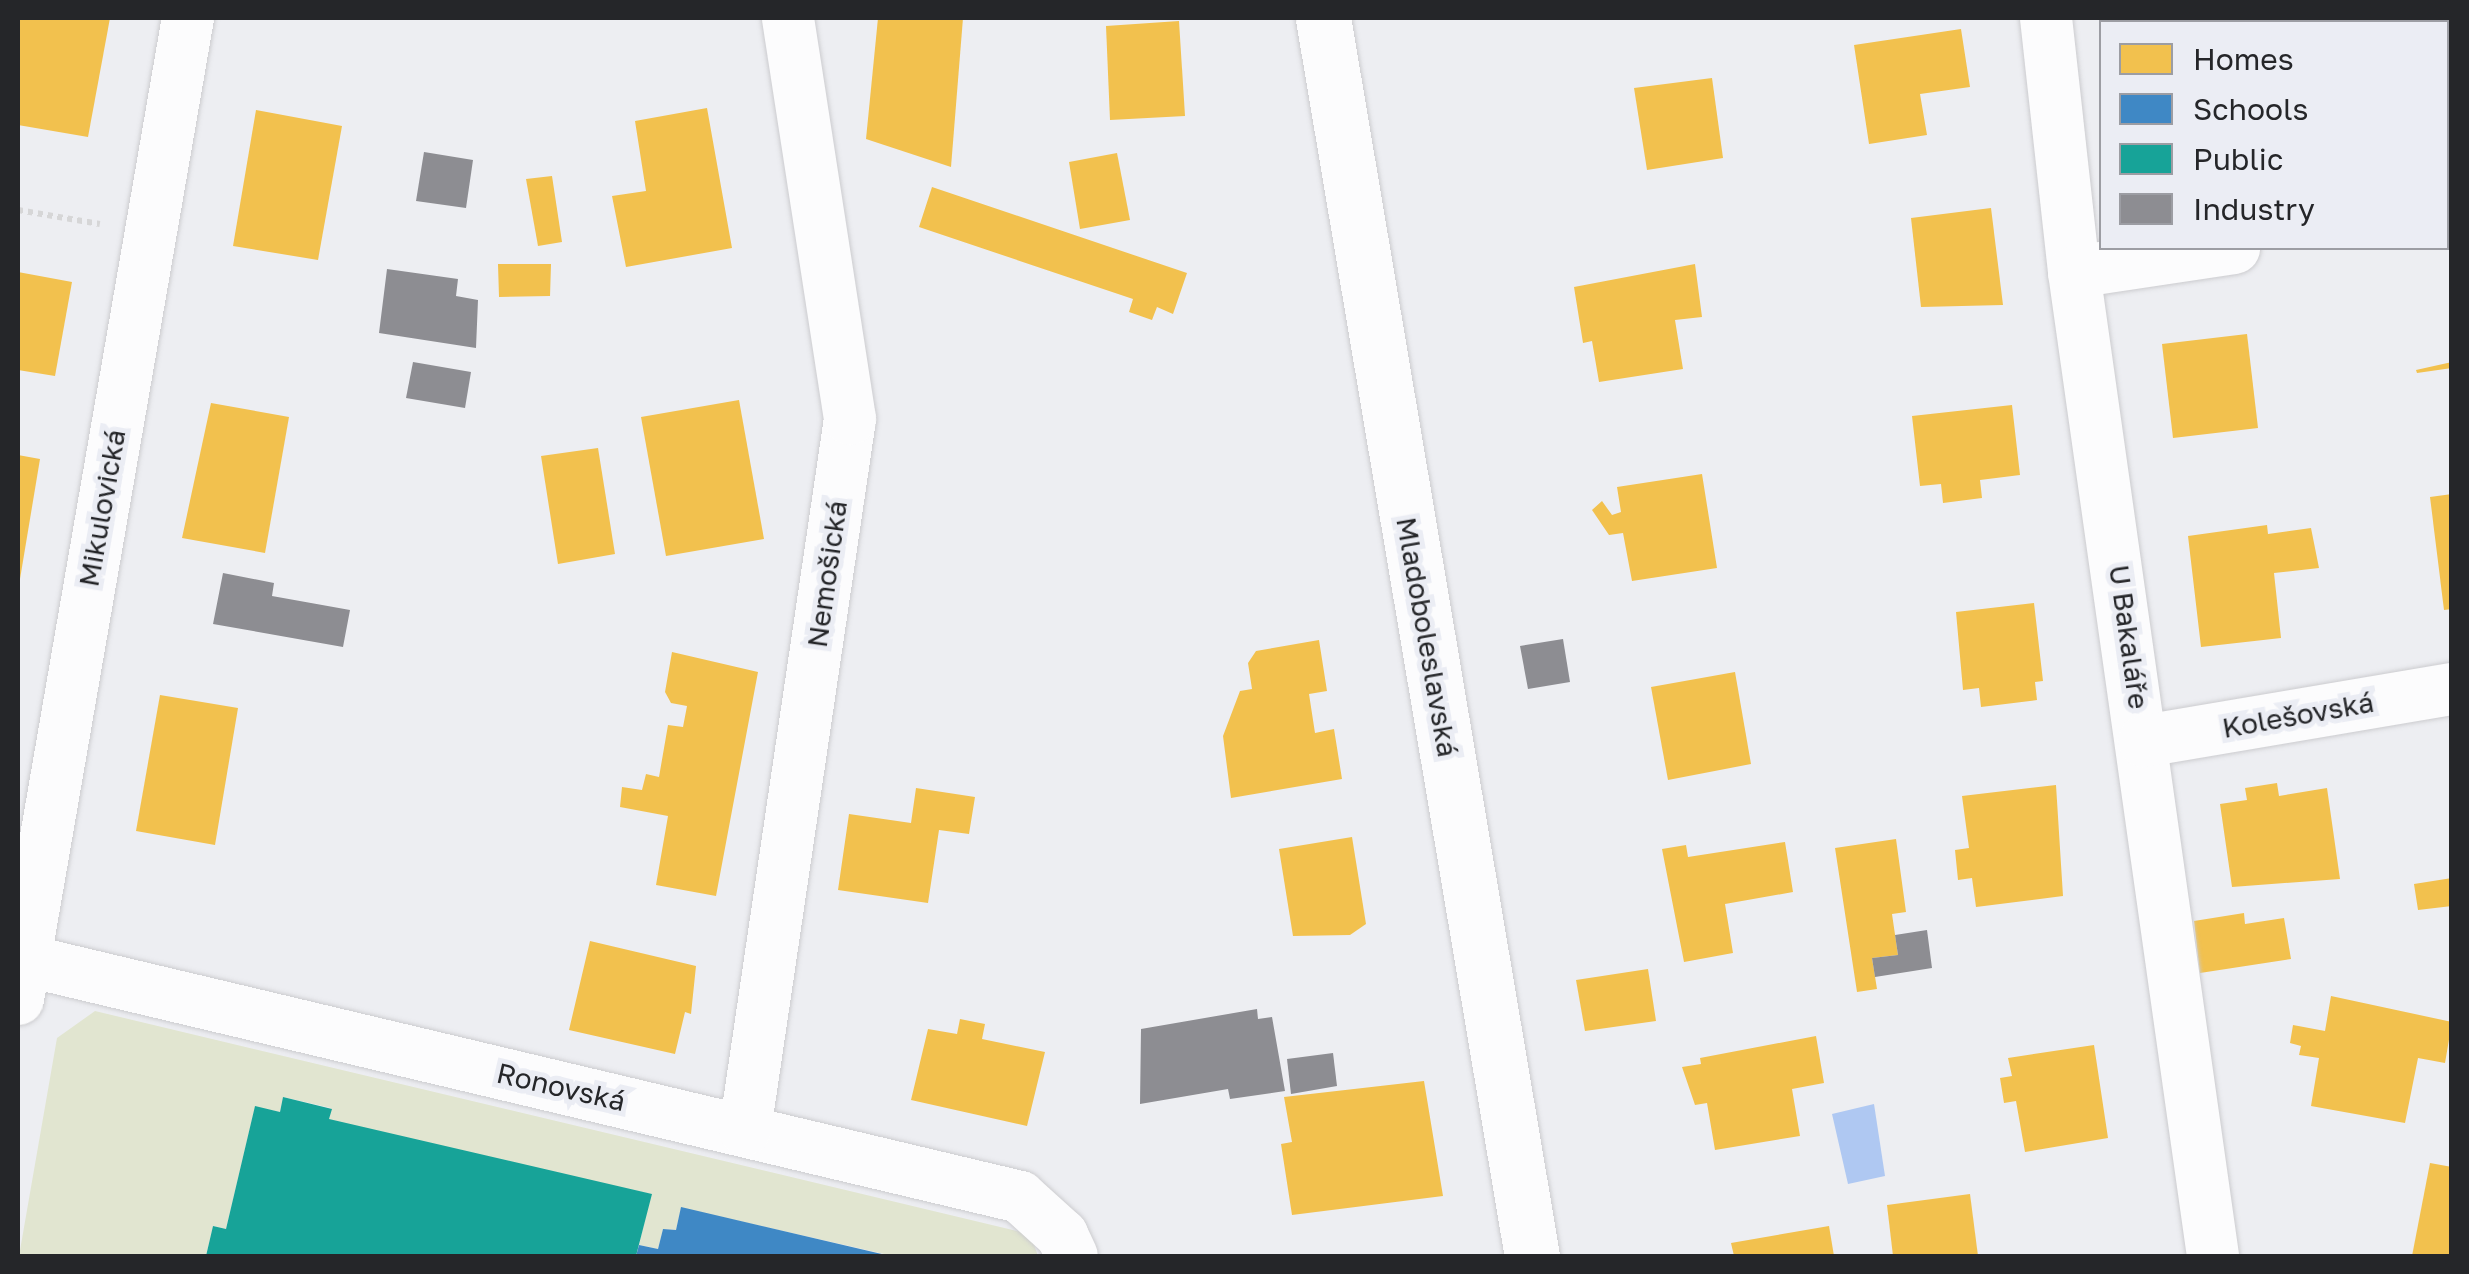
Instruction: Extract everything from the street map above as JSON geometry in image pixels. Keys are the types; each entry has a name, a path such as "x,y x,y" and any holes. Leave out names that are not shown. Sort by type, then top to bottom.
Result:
{"main road":[{"name":"Mladoboleslavská","path":"1324,18 1532,1256"}],"street":[{"name":"Mikulovická","path":"21,979 188,18"},
{"name":"Nemošická","path":"745,1130 850,420 788,18"},
{"name":"U Bakaláře","path":"2046,18 2074,272 2144,741 2212,1256"},
{"path":"2074,272 2221,250"},
{"name":"Kolešovská","path":"2144,741 2452,689"},
{"name":"Ronovská","path":"21,979 745,1130 1020,1197 1062,1235 1072,1256"}],"path":[{"path":"18,210 149,232"}],"green space":[{"path":"95,1011 1030,1234 1038,1256 893,1256 681,1208 676,1230 663,1229 658,1249 639,1245 651,1194 328,1124 331,1108 283,1097 280,1112 255,1107 226,1229 213,1226 206,1256 19,1256 57,1038"}],"water":[{"path":"1874,1104 1885,1176 1848,1184 1832,1114"}],"building: Homes":[{"path":"18,18 110,18 88,137 18,125"},
{"path":"878,18 963,18 951,167 866,139"},
{"path":"1179,21 1185,116 1110,120 1106,26"},
{"path":"1961,29 1970,87 1920,94 1927,135 1869,144 1854,45"},
{"path":"2449,52 2452,52 2449,140"},
{"path":"1712,78 1723,158 1647,170 1634,88"},
{"path":"707,108 732,248 626,267 612,196 646,191 635,121"},
{"path":"256,110 342,126 318,260 233,246"},
{"path":"1117,153 1130,220 1080,229 1069,162"},
{"path":"552,176 562,242 538,246 526,179"},
{"path":"932,187 1187,273 1173,314 1157,307 1152,320 1129,312 1133,299 919,227"},
{"path":"1991,208 2003,305 1921,307 1911,218"},
{"path":"498,264 551,264 550,296 499,297"},
{"path":"1695,264 1702,317 1675,320 1683,369 1599,382 1592,341 1583,343 1574,287"},
{"path":"18,272 72,282 55,376 18,370"},
{"path":"2247,334 2258,428 2173,438 2162,344"},
{"path":"2452,362 2452,368 2417,373 2416,370"},
{"path":"739,400 764,539 666,556 641,417"},
{"path":"211,403 289,417 265,553 182,538"},
{"path":"2012,405 2020,475 1980,480 1982,498 1943,503 1941,484 1920,486 1912,416"},
{"path":"598,448 615,554 558,564 541,456"},
{"path":"18,455 40,459 20,579 18,578"},
{"path":"1702,474 1717,568 1632,581 1623,533 1609,535 1592,510 1602,501 1612,515 1621,512 1617,487"},
{"path":"2452,494 2452,609 2444,610 2430,497"},
{"path":"2267,525 2268,534 2311,528 2319,568 2274,573 2281,638 2201,647 2188,536"},
{"path":"2034,603 2043,681 2035,682 2037,700 1981,707 1979,688 1963,690 1956,612"},
{"path":"1319,640 1327,691 1309,694 1315,733 1334,729 1342,779 1231,798 1223,736 1240,691 1252,689 1248,663 1256,651"},
{"path":"672,652 758,672 716,896 656,885 668,816 620,807 622,787 642,790 646,774 659,777 668,725 683,727 687,706 671,703 665,692"},
{"path":"1735,672 1751,764 1668,780 1651,687"},
{"path":"160,695 238,708 215,845 136,831"},
{"path":"2277,783 2279,796 2327,788 2340,879 2232,887 2220,804 2247,800 2245,788"},
{"path":"2056,785 2063,896 1976,907 1972,878 1958,880 1955,850 1969,848 1962,796"},
{"path":"916,788 975,797 969,834 939,830 928,903 838,890 849,814 911,823"},
{"path":"1352,837 1366,924 1350,935 1293,936 1279,849"},
{"path":"1896,839 1906,912 1892,914 1898,955 1872,958 1877,989 1857,992 1835,848"},
{"path":"1785,842 1793,892 1725,904 1733,953 1684,962 1662,849 1686,845 1688,857"},
{"path":"2452,878 2452,906 2418,910 2414,884"},
{"path":"2244,913 2245,924 2284,918 2291,959 2200,973 2194,921"},
{"path":"590,941 696,966 691,1014 685,1012 675,1054 569,1030"},
{"path":"1648,969 1656,1021 1585,1031 1576,980"},
{"path":"2331,996 2452,1022 2445,1063 2418,1058 2405,1123 2311,1106 2319,1058 2299,1055 2301,1046 2290,1043 2293,1025 2325,1031"},
{"path":"960,1019 985,1024 982,1039 1045,1052 1027,1126 911,1100 928,1029 957,1034"},
{"path":"1816,1036 1824,1083 1792,1089 1800,1136 1715,1150 1707,1103 1695,1105 1682,1067 1701,1064 1700,1058"},
{"path":"2094,1045 2108,1138 2025,1152 2016,1101 2004,1103 2000,1078 2012,1076 2008,1058"},
{"path":"1424,1081 1443,1196 1292,1215 1281,1144 1292,1142 1284,1097"},
{"path":"2430,1163 2452,1167 2452,1256 2412,1256"},
{"path":"1970,1194 1978,1256 1893,1256 1887,1205"},
{"path":"1829,1226 1834,1256 1734,1256 1731,1243"}],"building: Schools":[{"path":"681,1207 886,1256 636,1256 639,1245 658,1249 663,1229 676,1230"}],"building: Public":[{"path":"283,1097 332,1109 329,1119 652,1194 636,1256 206,1256 213,1226 226,1229 255,1106 280,1112"}],"building: Industry":[{"path":"424,152 473,160 466,208 416,201"},
{"path":"387,269 458,279 456,296 478,300 476,348 379,333"},
{"path":"413,362 471,372 465,408 406,398"},
{"path":"223,573 274,583 272,596 350,610 343,647 213,624"},
{"path":"1563,639 1570,682 1528,689 1520,646"},
{"path":"1927,930 1932,968 1875,977 1872,958 1898,955 1895,935"},
{"path":"1257,1009 1258,1019 1272,1017 1285,1091 1230,1099 1228,1089 1140,1104 1141,1029"},
{"path":"1333,1053 1337,1086 1291,1094 1287,1059"}]}
